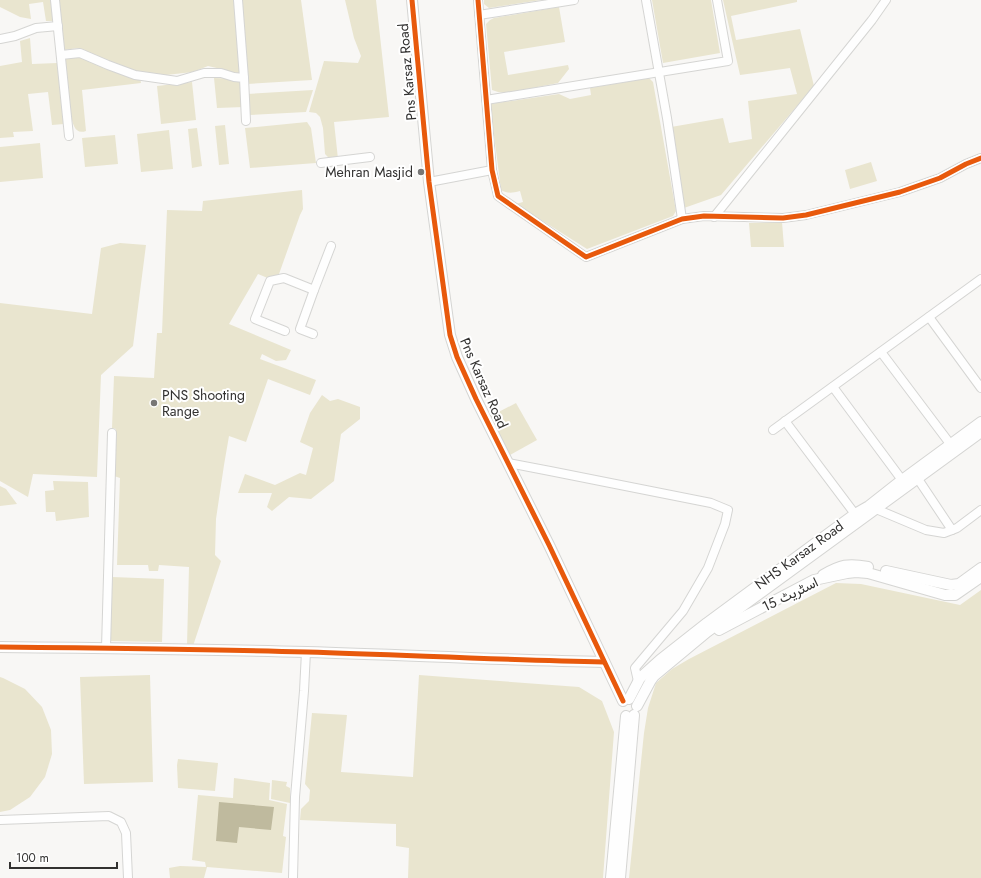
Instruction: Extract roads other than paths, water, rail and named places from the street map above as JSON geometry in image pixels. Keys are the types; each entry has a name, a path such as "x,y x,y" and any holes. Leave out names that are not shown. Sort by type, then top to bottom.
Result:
{"street":[{"path":"55,0 69,136"},
{"path":"238,0 246,122"},
{"name":"Pns Karsaz Road","path":"412,0 429,182 450,335 457,357 476,399 552,552 604,662 626,700"},
{"path":"478,0 492,170 498,196 586,257 682,219 704,216 783,218 806,215 900,192 940,178 981,158"},
{"path":"479,16 574,0"},
{"path":"646,0 667,118 682,219"},
{"path":"486,100 728,61 717,0"},
{"path":"714,217 872,20 886,0"},
{"path":"0,39 15,36 36,28 58,26"},
{"path":"61,55 80,53 135,75 177,81 204,73 221,73 244,78"},
{"path":"322,163 370,157"},
{"path":"429,182 492,170"},
{"path":"313,334 300,329 331,246"},
{"path":"285,331 255,319 270,281 284,278 314,290"},
{"path":"773,430 929,317 979,283"},
{"path":"929,317 981,388"},
{"path":"881,352 953,448"},
{"path":"833,387 952,530"},
{"path":"785,421 857,518"},
{"name":"NHS Karsaz Road","path":"953,448 981,422"},
{"name":"NHS Karsaz Road","path":"611,878 632,712 654,676 750,596 857,518 869,506 953,448 981,432"},
{"path":"106,648 112,433"},
{"path":"508,464 711,503 728,510 725,524 708,568 683,611 635,668 638,680"},
{"name":"NHS Karsaz Road","path":"857,518 876,509 910,479"},
{"path":"876,509 926,530 944,533 957,528 981,510"},
{"path":"814,580 842,566 859,565 946,585 956,585 981,568"},
{"name":"اسٹریٹ 15","path":"693,643 814,580 847,573 868,573 946,595 955,595 981,577"},
{"name":"NHS Karsaz Road","path":"626,700 638,680 648,670 707,623 750,596"},
{"path":"0,647 306,652 604,662"},
{"path":"293,878 295,797 306,652"},
{"path":"626,700 634,701 632,712 621,712 621,704 626,700"},
{"name":"NHS Karsaz Road","path":"620,878 632,712"},
{"path":"0,820 109,816 121,822 126,832 128,878"}],"place":[{"name":"Mehran Masjid","path":"421,172"},
{"name":"PNS Shooting Range","path":"154,403"}]}
